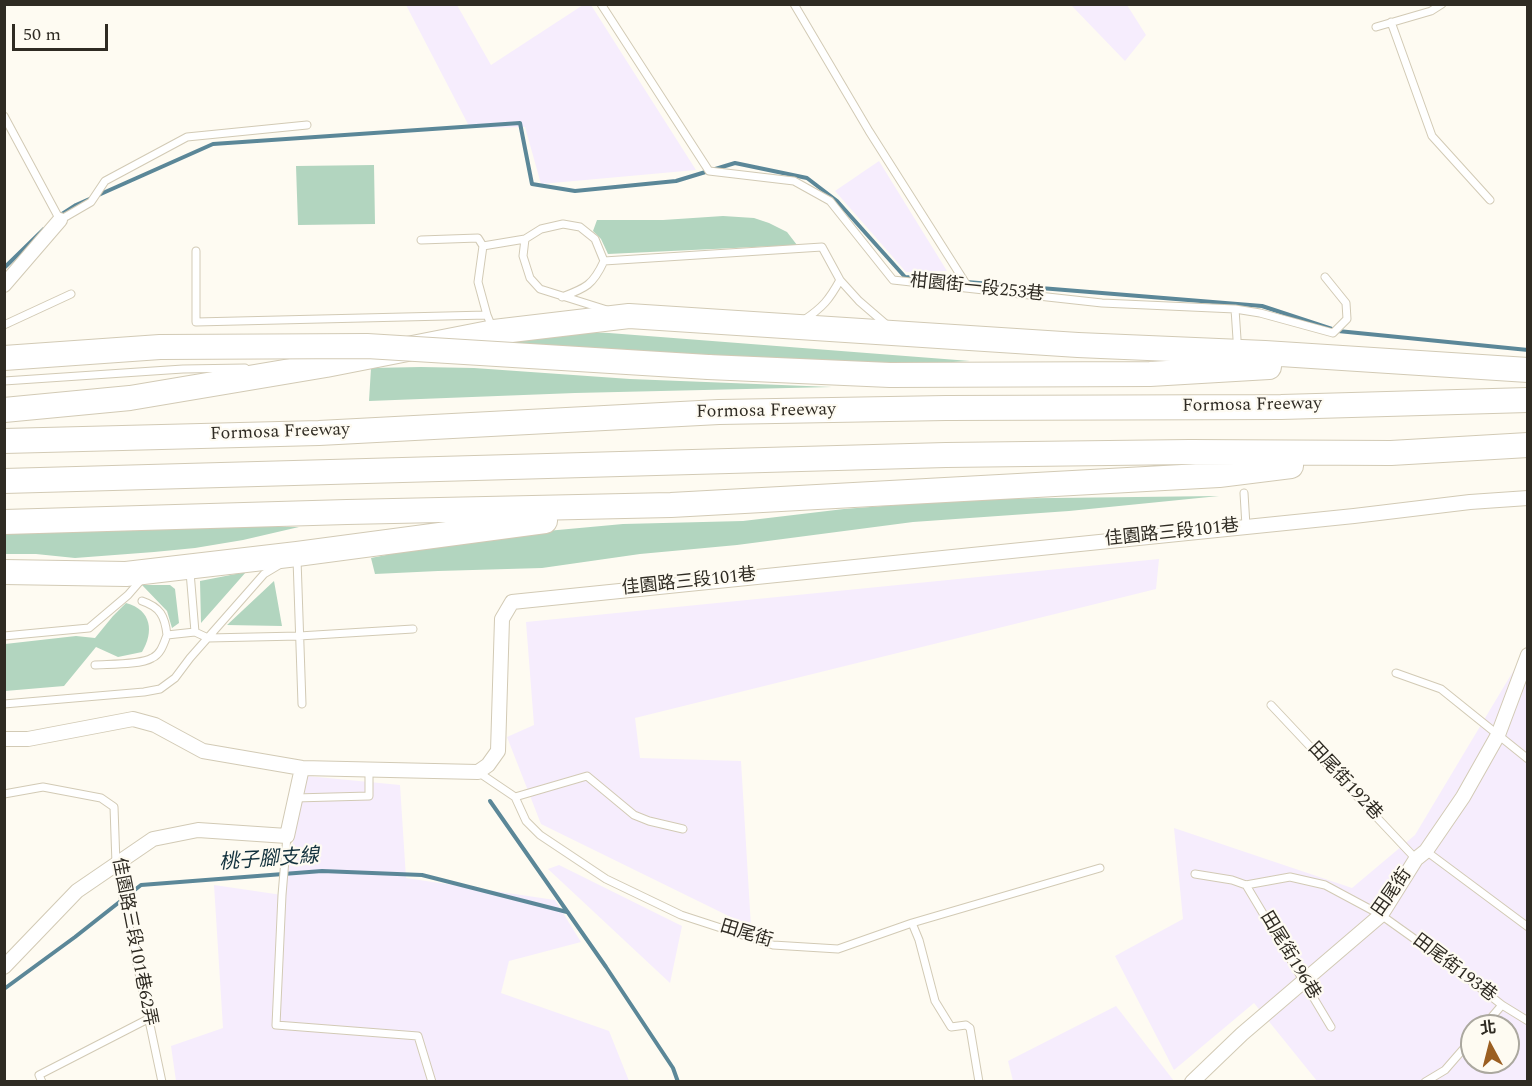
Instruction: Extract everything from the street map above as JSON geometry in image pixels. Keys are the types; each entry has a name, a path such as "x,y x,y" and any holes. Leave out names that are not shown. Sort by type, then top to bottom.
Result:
{"highway":[{"path":"4,410 130,398 326,365 490,323 629,316 1067,345 1264,353 1527,370"},
{"path":"4,358 160,347 368,346 708,367 890,375 1162,374 1278,366 1412,363"},
{"name":"Formosa Freeway","path":"4,441 319,433 718,412 1281,406 1527,400"},
{"path":"4,481 946,455 1190,452 1391,453 1527,446"},
{"path":"4,522 670,505 1218,475 1391,453"},
{"path":"4,572 126,574 670,505"}],"street":[{"path":"4,285 60,220"},
{"name":"佳園路三段101巷","path":"478,772 488,765 498,751 502,619 512,602 1354,516 1470,502 1527,498"},
{"name":"田尾街","path":"1192,1082 1242,1034 1381,915 1463,797 1498,735 1527,655"},
{"path":"4,739 28,739 133,719 155,725 203,751 302,768 478,772"},
{"path":"4,967 77,891 153,839 198,830 287,836 302,768"}],"lane":[{"name":"柑園街一段253巷","path":"601,4 709,171 794,182 830,201 893,280 1102,303 1235,309 1270,315 1333,333 1347,319 1346,303 1325,277"},
{"path":"794,4 869,131 968,287"},
{"path":"1376,27 1431,11 1442,4"},
{"path":"1391,22 1432,136 1490,200"},
{"path":"4,116 60,220 91,202 105,181 187,137 308,125"},
{"path":"483,246 525,239 541,229 563,224 580,227 595,239 604,261 597,275 584,289 562,297"},
{"path":"196,251 196,322 490,323 478,282 483,246 478,238 421,240"},
{"path":"525,239 523,256 530,278 540,289 629,316"},
{"path":"604,261 822,247 840,280 859,301 897,334"},
{"path":"795,326 822,308 840,280"},
{"path":"4,325 71,294"},
{"path":"1235,309 1237,339"},
{"path":"266,367 326,365"},
{"path":"4,381 183,369 255,367"},
{"path":"1245,493 1246,526"},
{"path":"4,704 160,689 175,678 264,574 297,554 302,704"},
{"path":"189,566 195,632"},
{"path":"4,636 89,628 128,595 149,571"},
{"path":"95,665 137,662 153,658 163,648 167,634 165,622 160,611 142,601"},
{"path":"167,634 195,632 208,638 299,636 412,629"},
{"path":"1396,673 1442,689 1527,759"},
{"name":"田尾街192巷","path":"1271,705 1421,855 1527,927"},
{"path":"295,798 369,796 369,770"},
{"name":"田尾街","path":"478,772 514,797 526,821 540,835 606,879 681,915 773,945 838,949 912,923 1101,868"},
{"path":"514,797 587,776 634,815 683,830"},
{"name":"佳園路三段101巷62弄","path":"4,794 43,787 101,798 114,807 116,864 162,1082"},
{"path":"287,836 276,1025 418,1036 432,1082"},
{"path":"1195,874 1232,880 1246,885"},
{"name":"田尾街193巷","path":"1246,885 1290,877 1325,885 1381,915 1527,1021"},
{"name":"田尾街196巷","path":"1246,885 1331,1027"},
{"path":"912,923 919,940 935,1000 951,1027 966,1024 970,1028 979,1082"},
{"path":"1494,1014 1502,1005"},
{"path":"42,1082 39,1075 148,1019"},
{"path":"1431,1080 1445,1070 1460,1053"}],"shaded area":[{"path":"406,5 457,5 491,65 583,5 591,5 696,170 541,184 525,127 470,128"},
{"path":"1071,5 1127,5 1146,35 1125,61"},
{"path":"879,161 947,271 906,272 835,191"},
{"path":"1159,559 1156,589 635,718 640,758 741,761 751,927 541,824 507,737 534,725 526,622"},
{"path":"1527,648 1527,1081 1317,1081 1254,1003 1174,1070 1115,956 1183,919 1174,828 1352,888 1415,835"},
{"path":"307,776 400,785 406,878 555,900 581,942 509,961 501,993 609,1031 629,1081 176,1081 171,1046 223,1028 214,885 282,895"},
{"path":"559,865 682,926 670,983 548,869"},
{"path":"1116,1006 1174,1081 1013,1081 1008,1061"}],"green space":[{"path":"374,165 375,224 298,225 296,166"},
{"path":"723,216 754,218 769,223 787,232 797,245 608,254 601,239 593,231 597,220 663,220"},
{"path":"568,331 970,361 870,367 482,344"},
{"path":"371,368 474,368 630,379 832,387 369,401"},
{"path":"1219,496 1069,511 913,522 737,545 640,554 542,568 375,574 371,558 536,532 623,524 743,521 844,509 973,499"},
{"path":"226,526 299,527 243,540 154,552 75,558 5,554 5,532"},
{"path":"246,572 201,623 200,581"},
{"path":"274,581 282,626 227,625"},
{"path":"142,585 170,585 175,589 179,623 172,628 167,611"},
{"path":"126,603 135,606 146,616 149,630 142,652 118,657 96,647 64,686 5,691 5,644 76,636 95,638"}],"waterway":[{"path":"59,216 76,205 213,144 520,123 532,184 575,191 676,181 735,163 807,178 837,201 905,277 1262,306 1338,331 1528,350"},
{"path":"4,268 44,229"},
{"path":"490,801 606,967 673,1068 678,1082"},
{"name":"桃子腳支線","path":"4,989 141,885 322,871 422,875 567,912"}]}
